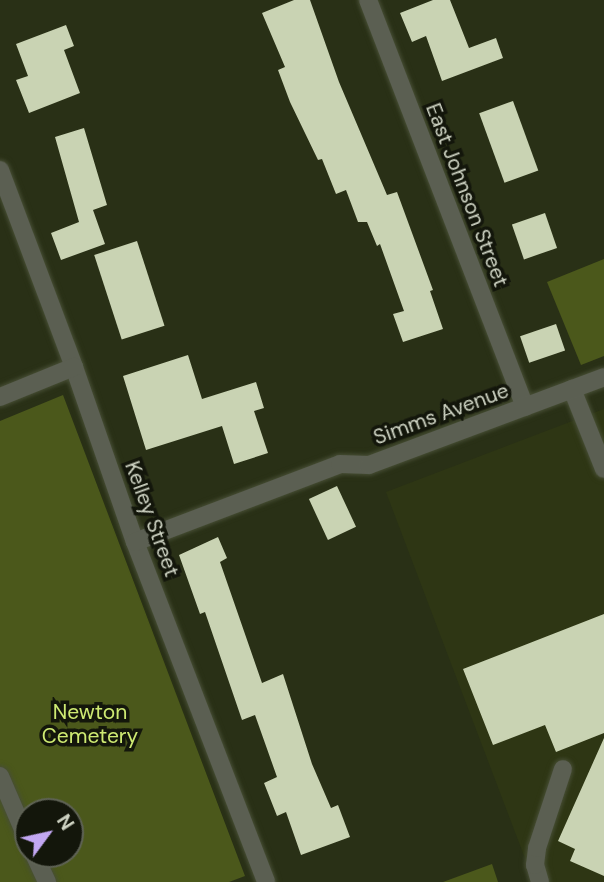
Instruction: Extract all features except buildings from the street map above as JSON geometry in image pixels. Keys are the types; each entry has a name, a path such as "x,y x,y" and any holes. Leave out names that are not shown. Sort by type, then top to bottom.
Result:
{"street":[{"name":"East Johnson Street","path":"368,0 525,407"},
{"name":"Kelley Street","path":"0,170 74,367 135,542 266,882"},
{"path":"0,397 74,367"},
{"name":"Simms Avenue","path":"135,542 340,464 369,465 604,377"},
{"path":"572,389 600,448 604,469"},
{"path":"540,882 535,865 537,848 563,769"},
{"path":"0,776 14,808"}],"shaded area":[{"path":"604,409 604,882 534,882 386,492"}],"green space":[{"path":"604,259 604,356 581,365 547,282"},
{"name":"Newton Cemetery","path":"63,395 245,876 229,882 0,882 0,421"},
{"path":"492,864 498,882 443,882"}]}
